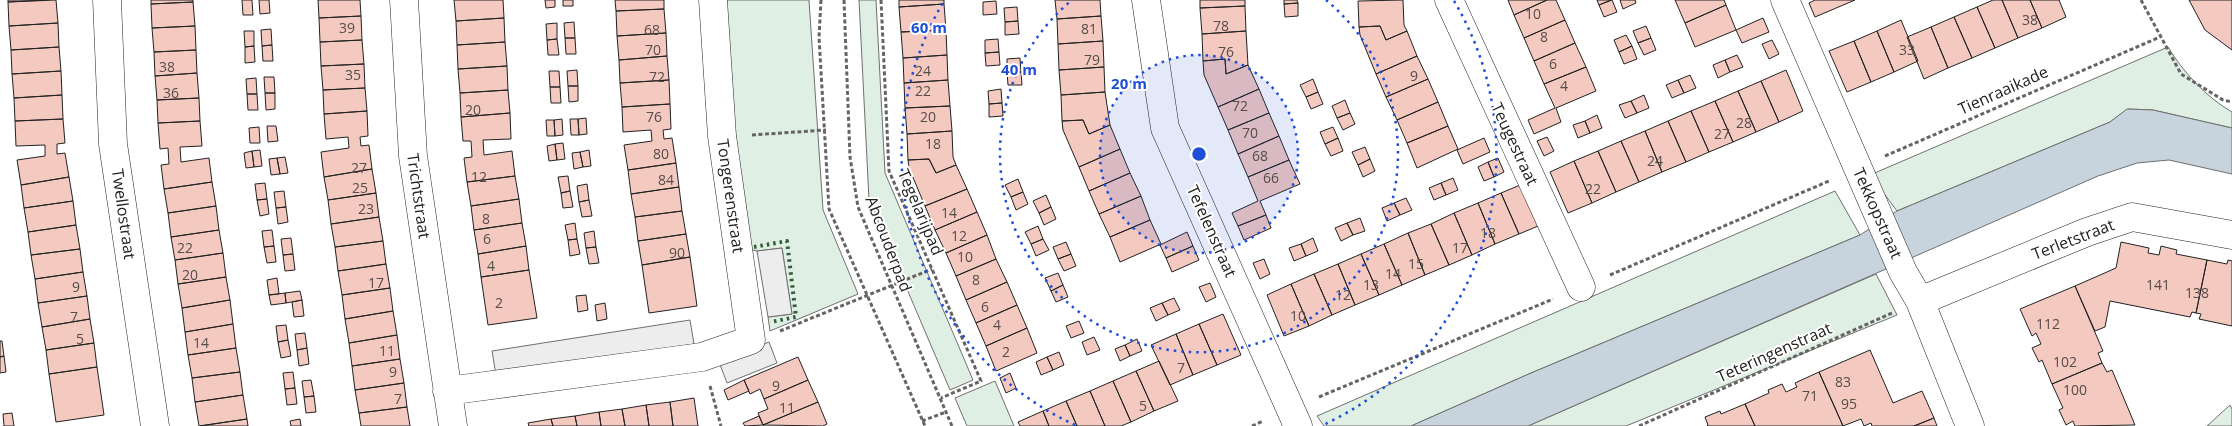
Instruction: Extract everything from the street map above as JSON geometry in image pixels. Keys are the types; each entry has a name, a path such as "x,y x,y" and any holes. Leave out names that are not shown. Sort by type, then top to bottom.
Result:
{"street":[{"name":"Twellostraat","path":"107,0 113,144 155,426"},
{"name":"Trichtstraat","path":"404,0 413,156 453,426"},
{"name":"Tongerenstraat","path":"712,0 722,136 751,340"},
{"name":"Tefelenstraat","path":"1146,0 1165,128 1298,426"},
{"name":"Teugestraat","path":"1450,0 1581,287"},
{"name":"Tekkopstraat","path":"1785,0 1903,272 1920,301 1970,426"},
{"name":"Terletstraat","path":"1920,301 2086,232 2132,217 2232,235"},
{"path":"447,391 702,357 751,340"}],"path":[{"path":"821,0 819,37 830,209 866,295 925,426"},
{"name":"Abcouderpad","path":"844,0 850,157 858,207 952,426"},
{"name":"Tegelarijpad","path":"881,0 889,171 981,381 941,398"},
{"path":"2141,0 2181,74 2223,100 2232,102"},
{"name":"Tienraaikade","path":"1858,168 2160,37"},
{"path":"722,136 826,130"},
{"path":"751,340 792,328 866,295 892,287 932,269"},
{"name":"Teteringenstraat","path":"1639,426 1920,301"},
{"path":"702,357 721,426"},
{"path":"922,421 946,412"}],"green space":[{"path":"721,0 809,0 823,210 858,294 770,331 768,317 792,314 782,248 757,251 748,249"},
{"path":"859,0 876,0 885,173 973,380 950,390 869,200"},
{"path":"2168,47 2196,83 2213,99 2232,112 2232,128 2153,110 2128,109 2110,122 1897,211 1870,175"},
{"path":"1835,191 1860,235 1531,373 1411,426 1324,426 1317,416"},
{"path":"1876,274 1897,315 1626,426 1528,426"},
{"path":"995,381 1014,426 967,426 955,398"},
{"path":"2230,405 2232,409 2232,426 2207,426"}],"shaded area":[{"path":"2127,109 2153,110 2232,128 2232,174 2169,160 2137,163 2098,176 1528,426 1411,426 1531,373 1860,235 1897,211 2110,122"},
{"path":"782,248 792,314 768,317 757,251"},
{"path":"690,320 694,344 496,375 492,351"},
{"path":"769,342 777,363 727,383 719,362"}],"building":[{"path":"8,0 46,0 8,2"},
{"path":"56,0 58,23 9,26 8,2"},
{"path":"151,0 193,0 193,2 151,4"},
{"path":"242,0 252,0 253,15 243,15"},
{"path":"259,0 269,0 270,13 260,14"},
{"path":"318,0 360,0 361,16 319,18"},
{"path":"454,0 503,0 504,18 456,21"},
{"path":"545,0 555,0 555,7 546,8"},
{"path":"563,0 573,0 573,6 563,6"},
{"path":"615,0 664,0 664,9 616,11"},
{"path":"899,0 944,0 944,4 899,7"},
{"path":"1055,0 1100,0 1101,16 1057,19"},
{"path":"1200,0 1245,0 1245,6 1200,8"},
{"path":"1284,0 1297,0 1298,3 1284,4"},
{"path":"1403,0 1404,25 1407,31 1386,40 1380,26 1359,27 1358,1"},
{"path":"1508,0 1547,0 1514,15"},
{"path":"1547,0 1556,0 1565,20 1524,38 1514,15"},
{"path":"1597,0 1611,0 1599,5"},
{"path":"1612,0 1617,12 1604,17 1599,5"},
{"path":"1620,0 1635,0 1636,3 1623,9"},
{"path":"1675,0 1724,0 1726,5 1685,23"},
{"path":"1815,0 1855,0 1815,17 1809,3"},
{"path":"1993,0 2002,0 2018,38 1995,48 1977,7"},
{"path":"2002,0 2030,0 2042,28 2018,38"},
{"path":"2030,0 2059,0 2066,17 2042,28"},
{"path":"2189,0 2232,0 2232,50 2205,30"},
{"path":"996,1 997,14 983,15 983,2"},
{"path":"193,2 195,26 152,28 151,4"},
{"path":"1298,3 1298,16 1285,17 1284,4"},
{"path":"944,4 946,30 901,32 899,7"},
{"path":"1726,5 1736,30 1695,47 1685,23"},
{"path":"1245,6 1246,31 1202,34 1200,8"},
{"path":"1017,7 1018,21 1005,22 1004,8"},
{"path":"1977,7 1995,48 1972,58 1954,17"},
{"path":"664,9 666,33 617,36 616,11"},
{"path":"361,16 362,40 320,42 319,18"},
{"path":"1101,16 1103,41 1058,44 1057,19"},
{"path":"1954,17 1972,58 1948,68 1931,27"},
{"path":"504,18 505,42 457,45 456,21"},
{"path":"1763,18 1769,32 1742,43 1736,30"},
{"path":"1565,20 1575,43 1534,61 1524,38"},
{"path":"1901,20 1918,61 1894,72 1877,31"},
{"path":"1018,21 1019,34 1005,35 1005,22"},
{"path":"574,22 575,38 565,38 564,23"},
{"path":"58,23 59,47 11,50 9,26"},
{"path":"557,23 557,39 547,40 546,24"},
{"path":"195,26 196,50 154,52 152,28"},
{"path":"1380,26 1386,40 1407,31 1417,56 1376,74 1360,35 1359,27"},
{"path":"1646,26 1651,38 1638,43 1633,31"},
{"path":"1931,27 1948,68 1924,79 1907,37"},
{"path":"271,29 272,45 262,46 261,30"},
{"path":"946,30 947,55 903,58 901,32"},
{"path":"244,31 254,31 254,46 245,47"},
{"path":"1246,31 1248,65 1226,74 1225,59 1203,61 1202,34"},
{"path":"1877,31 1894,72 1871,82 1854,41"},
{"path":"666,33 667,56 619,60 617,36"},
{"path":"1626,35 1632,46 1619,52 1614,40"},
{"path":"565,38 575,38 576,54 566,54"},
{"path":"1651,38 1656,50 1644,55 1638,43"},
{"path":"557,39 559,55 548,55 547,40"},
{"path":"998,39 999,52 985,53 985,40"},
{"path":"362,40 364,64 321,66 320,42"},
{"path":"1772,40 1779,54 1769,59 1762,44"},
{"path":"1103,41 1104,67 1059,70 1058,44"},
{"path":"1854,41 1871,82 1847,92 1829,51"},
{"path":"505,42 507,66 458,69 457,45"},
{"path":"1575,43 1586,67 1544,84 1534,61"},
{"path":"272,45 273,61 263,61 262,46"},
{"path":"254,46 255,62 245,63 245,47"},
{"path":"1632,46 1637,59 1624,64 1619,52"},
{"path":"59,47 61,71 12,74 11,50"},
{"path":"196,50 197,73 155,76 154,52"},
{"path":"999,52 1000,65 986,66 985,53"},
{"path":"947,55 948,80 904,83 903,58"},
{"path":"1737,55 1743,67 1730,72 1725,60"},
{"path":"667,56 669,80 620,83 619,60"},
{"path":"1417,56 1428,79 1386,97 1376,74"},
{"path":"1020,58 1021,72 1007,72 1007,59"},
{"path":"1225,59 1226,74 1248,65 1259,89 1218,107 1204,75 1203,61"},
{"path":"1725,60 1730,72 1718,78 1713,65"},
{"path":"364,64 365,88 323,90 321,66"},
{"path":"507,66 508,90 460,93 458,69"},
{"path":"1104,67 1105,92 1061,95 1059,70"},
{"path":"1586,67 1596,91 1556,108 1561,122 1534,134 1528,120 1555,108 1544,84"},
{"path":"577,70 578,86 568,86 567,71"},
{"path":"1786,70 1803,111 1779,122 1761,81"},
{"path":"61,71 62,95 14,98 12,74"},
{"path":"549,71 559,71 560,87 550,87"},
{"path":"1007,72 1021,72 1022,85 1008,85"},
{"path":"197,73 199,98 157,100 155,76"},
{"path":"1690,75 1696,88 1684,93 1678,80"},
{"path":"264,77 274,77 275,93 265,93"},
{"path":"256,78 257,94 247,94 246,79"},
{"path":"1313,79 1318,92 1306,97 1300,85"},
{"path":"1428,79 1438,102 1397,120 1386,97"},
{"path":"669,80 670,104 622,107 620,83"},
{"path":"948,80 950,106 905,108 904,83"},
{"path":"1678,80 1684,93 1672,98 1666,85"},
{"path":"1761,81 1779,122 1756,132 1738,91"},
{"path":"568,86 578,86 578,101 569,102"},
{"path":"550,87 560,87 561,103 551,103"},
{"path":"365,88 367,111 324,114 323,90"},
{"path":"1001,89 1002,103 989,104 988,91"},
{"path":"1259,89 1269,113 1228,130 1218,107"},
{"path":"508,90 510,113 461,117 460,93"},
{"path":"1738,91 1756,132 1733,142 1715,101"},
{"path":"1105,92 1110,125 1089,134 1083,120 1062,121 1061,95"},
{"path":"1318,92 1323,104 1311,109 1306,97"},
{"path":"265,93 275,93 275,109 266,110"},
{"path":"247,94 257,94 258,110 248,110"},
{"path":"62,95 63,119 15,121 14,98"},
{"path":"1644,95 1649,108 1637,113 1631,101"},
{"path":"199,98 200,121 158,123 157,100"},
{"path":"1345,100 1350,113 1337,118 1332,106"},
{"path":"1631,101 1637,113 1625,118 1619,105"},
{"path":"1715,101 1733,142 1709,152 1691,111"},
{"path":"1438,102 1448,126 1407,143 1397,120"},
{"path":"1002,103 1003,116 989,117 989,104"},
{"path":"670,104 671,129 663,130 664,139 672,138 676,163 628,170 624,145 652,141 651,130 623,132 622,107"},
{"path":"950,106 952,131 907,134 905,108"},
{"path":"367,111 368,136 360,137 361,146 369,145 372,169 324,177 321,152 349,148 348,137 326,139 324,114"},
{"path":"1691,111 1709,152 1686,162 1668,121"},
{"path":"510,113 511,139 483,140 484,155 512,151 515,176 467,182 464,158 472,157 471,141 463,141 461,117"},
{"path":"1269,113 1279,136 1238,154 1228,130"},
{"path":"1350,113 1355,124 1343,130 1337,118"},
{"path":"1597,115 1602,128 1590,133 1585,121"},
{"path":"586,118 587,134 579,135 578,119"},
{"path":"63,119 65,143 57,144 57,154 65,153 69,177 21,185 17,160 45,156 45,145 16,146 15,121"},
{"path":"562,119 563,135 555,136 554,120"},
{"path":"570,119 578,119 579,135 571,135"},
{"path":"546,120 554,120 555,136 547,136"},
{"path":"1083,120 1089,134 1110,125 1120,149 1079,167 1063,130 1062,121"},
{"path":"200,121 202,146 180,147 181,162 209,158 212,182 164,189 161,165 169,164 168,148 160,149 158,123"},
{"path":"1585,121 1590,133 1578,138 1573,125"},
{"path":"1668,121 1686,162 1662,172 1645,131"},
{"path":"267,126 276,126 278,141 268,142"},
{"path":"1448,126 1458,149 1417,168 1407,143"},
{"path":"259,127 260,143 250,143 249,128"},
{"path":"1333,127 1338,138 1325,144 1320,132"},
{"path":"952,131 953,157 956,165 936,173 929,159 908,160 907,134"},
{"path":"1645,131 1662,172 1639,182 1621,141"},
{"path":"1279,136 1289,160 1248,177 1238,154"},
{"path":"1547,137 1554,151 1544,156 1537,141"},
{"path":"1338,138 1343,151 1331,156 1325,144"},
{"path":"1484,138 1490,152 1463,164 1457,150"},
{"path":"1621,141 1639,182 1616,192 1598,151"},
{"path":"563,143 565,159 557,160 555,144"},
{"path":"555,144 557,160 549,161 547,146"},
{"path":"1365,147 1370,159 1358,165 1352,152"},
{"path":"1120,149 1130,173 1089,191 1079,167"},
{"path":"260,150 262,166 254,167 252,151"},
{"path":"589,150 591,166 583,167 580,152"},
{"path":"252,151 254,167 246,168 244,153"},
{"path":"1598,151 1616,192 1592,203 1574,161"},
{"path":"580,152 583,167 574,169 572,153"},
{"path":"285,157 288,173 280,174 277,158"},
{"path":"277,158 280,174 271,175 269,159"},
{"path":"1498,158 1504,172 1494,177 1488,162"},
{"path":"929,159 936,173 956,165 967,189 925,206 909,168 908,160"},
{"path":"1370,159 1375,171 1363,177 1358,165"},
{"path":"1289,160 1300,184 1260,201 1266,215 1238,226 1232,213 1258,201 1248,177"},
{"path":"1574,161 1592,203 1568,213 1550,172"},
{"path":"1488,162 1494,177 1484,181 1478,167"},
{"path":"676,163 679,187 631,194 628,170"},
{"path":"372,169 376,193 328,200 324,177"},
{"path":"1130,173 1141,196 1099,214 1089,191"},
{"path":"515,176 519,199 471,206 467,182"},
{"path":"568,176 570,191 561,193 558,177"},
{"path":"69,177 73,201 24,208 21,185"},
{"path":"1453,178 1458,190 1446,195 1441,183"},
{"path":"1018,179 1023,192 1011,197 1005,185"},
{"path":"212,182 216,206 168,213 164,189"},
{"path":"265,183 267,199 257,200 255,184"},
{"path":"1441,183 1446,195 1434,200 1429,188"},
{"path":"1525,183 1543,224 1519,234 1501,193"},
{"path":"587,184 589,200 579,202 577,186"},
{"path":"679,187 682,211 635,217 631,194"},
{"path":"967,189 977,212 935,230 925,206"},
{"path":"284,191 286,207 276,208 274,192"},
{"path":"570,191 573,207 563,208 561,193"},
{"path":"1023,192 1028,204 1016,210 1011,197"},
{"path":"376,193 379,217 331,224 328,200"},
{"path":"1501,193 1519,234 1495,244 1478,203"},
{"path":"1046,195 1051,207 1039,213 1033,201"},
{"path":"1141,196 1150,220 1110,237 1099,214"},
{"path":"1406,198 1412,210 1400,215 1394,203"},
{"path":"267,199 269,214 260,216 257,200"},
{"path":"519,199 522,223 474,230 471,206"},
{"path":"589,200 592,216 582,217 579,202"},
{"path":"73,201 76,225 28,232 24,208"},
{"path":"1394,203 1400,215 1387,221 1382,208"},
{"path":"1478,203 1495,244 1472,255 1454,213"},
{"path":"216,206 219,230 171,237 168,213"},
{"path":"286,207 288,222 278,224 276,208"},
{"path":"1051,207 1056,219 1044,225 1039,213"},
{"path":"682,211 686,234 638,241 635,217"},
{"path":"977,212 987,235 946,253 935,230"},
{"path":"1454,213 1472,255 1449,265 1431,224"},
{"path":"1266,215 1271,228 1244,240 1238,226"},
{"path":"379,217 383,241 335,247 331,224"},
{"path":"1360,218 1365,231 1353,235 1347,223"},
{"path":"1150,220 1161,244 1120,262 1110,237"},
{"path":"522,223 526,246 478,254 474,230"},
{"path":"575,223 577,239 568,240 565,225"},
{"path":"1347,223 1353,235 1341,241 1335,228"},
{"path":"1431,224 1449,265 1425,275 1408,233"},
{"path":"76,225 80,249 31,255 28,232"},
{"path":"1038,226 1043,239 1031,244 1025,232"},
{"path":"219,230 223,253 175,260 171,237"},
{"path":"272,230 274,246 264,247 262,231"},
{"path":"594,231 596,247 586,248 584,233"},
{"path":"1187,232 1193,246 1166,258 1160,245"},
{"path":"1408,233 1425,275 1402,285 1384,244"},
{"path":"686,234 690,257 642,265 638,241"},
{"path":"987,235 996,259 956,276 946,253"},
{"path":"291,238 293,254 283,255 281,239"},
{"path":"1313,238 1318,251 1306,256 1301,244"},
{"path":"577,239 580,254 570,256 568,240"},
{"path":"1043,239 1049,250 1036,256 1031,244"},
{"path":"383,241 386,264 338,271 335,247"},
{"path":"1066,242 1071,254 1058,259 1053,247"},
{"path":"2121,242 2149,248 2148,253 2159,255 2161,246 2177,250 2176,254 2207,260 2196,313 2192,312 2190,317 2110,301 2105,327 2095,331 2075,286 2116,268"},
{"path":"1301,244 1306,256 1294,261 1289,248"},
{"path":"1384,244 1402,285 1379,295 1361,254"},
{"path":"274,246 276,262 267,263 264,247"},
{"path":"526,246 529,270 481,277 478,254"},
{"path":"1193,246 1199,260 1172,272 1166,258"},
{"path":"596,247 599,263 589,264 586,248"},
{"path":"80,249 83,272 35,279 31,255"},
{"path":"223,253 226,277 178,284 175,260"},
{"path":"293,254 295,270 285,271 283,255"},
{"path":"1071,254 1076,266 1064,271 1058,259"},
{"path":"1361,254 1379,295 1355,305 1338,264"},
{"path":"690,257 697,306 649,313 642,265"},
{"path":"996,259 1007,282 966,300 956,276"},
{"path":"1264,259 1270,274 1260,279 1253,263"},
{"path":"2207,260 2227,264 2228,260 2232,261 2232,326 2199,319 2201,314 2196,313"},
{"path":"386,264 390,288 342,295 338,271"},
{"path":"1338,264 1355,305 1332,315 1314,274"},
{"path":"529,270 537,318 488,325 481,277"},
{"path":"83,272 87,296 38,303 35,279"},
{"path":"1058,273 1063,285 1051,291 1045,278"},
{"path":"1314,274 1332,315 1309,326 1291,284"},
{"path":"226,277 230,300 182,308 178,284"},
{"path":"277,278 279,294 269,295 267,280"},
{"path":"1007,282 1017,305 976,323 966,300"},
{"path":"1210,283 1216,297 1206,302 1199,287"},
{"path":"1291,284 1309,326 1284,336 1267,295"},
{"path":"1063,285 1068,297 1056,302 1051,291"},
{"path":"2075,286 2103,351 2098,353 2102,363 2052,384 2042,360 2039,362 2032,348 2041,344 2036,333 2032,336 2020,309"},
{"path":"390,288 393,311 345,319 342,295"},
{"path":"300,291 302,300 286,303 285,293"},
{"path":"285,293 286,303 271,305 269,295"},
{"path":"586,295 588,310 578,312 576,296"},
{"path":"87,296 90,319 42,327 38,303"},
{"path":"1174,298 1180,310 1168,315 1162,303"},
{"path":"230,300 233,324 185,332 182,308"},
{"path":"302,300 304,316 294,317 292,302"},
{"path":"605,303 607,319 597,321 595,305"},
{"path":"1162,303 1168,315 1156,321 1150,308"},
{"path":"1017,305 1027,328 986,346 976,323"},
{"path":"393,311 397,335 349,343 345,319"},
{"path":"1223,314 1241,355 1217,365 1199,324"},
{"path":"90,319 94,343 46,350 42,327"},
{"path":"1079,321 1084,333 1071,338 1066,326"},
{"path":"233,324 236,348 188,355 185,332"},
{"path":"1199,324 1217,365 1193,375 1176,334"},
{"path":"286,325 288,340 278,342 276,326"},
{"path":"1027,328 1037,353 996,371 986,346"},
{"path":"305,333 307,348 297,350 295,334"},
{"path":"1176,334 1193,375 1170,385 1151,345"},
{"path":"397,335 400,359 352,366 349,343"},
{"path":"1094,337 1100,350 1087,355 1082,342"},
{"path":"1137,339 1142,351 1130,356 1125,345"},
{"path":"288,340 291,356 281,358 278,342"},
{"path":"0,341 2,341 4,356 0,357"},
{"path":"94,343 97,367 49,374 46,350"},
{"path":"1125,345 1130,356 1120,361 1115,349"},
{"path":"236,348 240,372 192,378 188,355"},
{"path":"307,348 309,364 299,366 297,350"},
{"path":"1870,350 1893,403 1922,391 1934,418 1914,426 1872,426 1871,423 1864,426 1861,419 1843,426 1819,372"},
{"path":"1059,352 1064,365 1053,370 1047,357"},
{"path":"4,356 6,372 0,373 0,357"},
{"path":"798,357 808,380 764,399 760,389 750,394 744,380"},
{"path":"1047,357 1053,370 1041,375 1036,362"},
{"path":"400,359 404,383 355,390 352,366"},
{"path":"1159,361 1178,401 1154,411 1136,371"},
{"path":"2102,363 2107,372 2112,370 2135,425 2075,426 2073,421 2066,425 2059,410 2063,408 2052,384"},
{"path":"97,367 104,415 56,422 49,374"},
{"path":"1136,371 1154,411 1131,422 1113,381"},
{"path":"240,372 243,395 195,402 192,378"},
{"path":"293,372 295,388 285,389 283,373"},
{"path":"1819,372 1843,426 1755,426 1745,404 1769,393 1768,390 1782,384 1786,392 1797,387 1795,383"},
{"path":"1010,373 1016,388 1006,393 1000,378"},
{"path":"311,380 314,396 304,397 302,381"},
{"path":"744,380 749,391 728,400 724,390"},
{"path":"808,380 818,402 763,425 758,413 768,409 764,399"},
{"path":"1113,381 1131,422 1121,426 1105,426 1090,391"},
{"path":"404,383 407,407 359,413 355,390"},
{"path":"295,388 297,404 287,405 285,389"},
{"path":"1090,391 1105,426 1077,426 1066,401"},
{"path":"243,395 247,419 199,426 195,402"},
{"path":"314,396 316,412 306,413 304,397"},
{"path":"694,398 698,426 673,426 670,402"},
{"path":"1066,401 1077,426 1049,426 1043,411"},
{"path":"670,402 673,426 649,426 646,405"},
{"path":"818,402 827,424 823,426 763,425"},
{"path":"1745,404 1755,426 1707,426 1705,417 1720,411 1721,414"},
{"path":"646,405 649,426 625,426 622,409"},
{"path":"407,407 410,426 361,426 359,413"},
{"path":"622,409 625,426 601,426 599,412"},
{"path":"1043,411 1049,426 1020,426 1018,422"},
{"path":"599,412 601,426 577,426 575,416"},
{"path":"12,413 14,426 4,426 3,414"},
{"path":"575,416 577,426 553,426 551,419"},
{"path":"759,416 763,425 745,426 743,423"},
{"path":"1934,418 1937,426 1914,426"},
{"path":"247,419 248,426 200,426"},
{"path":"300,419 301,426 291,426 290,421"},
{"path":"551,419 553,426 529,426 528,423"}],"hedge":[{"path":"754,247 787,241 796,317 771,322"}]}
